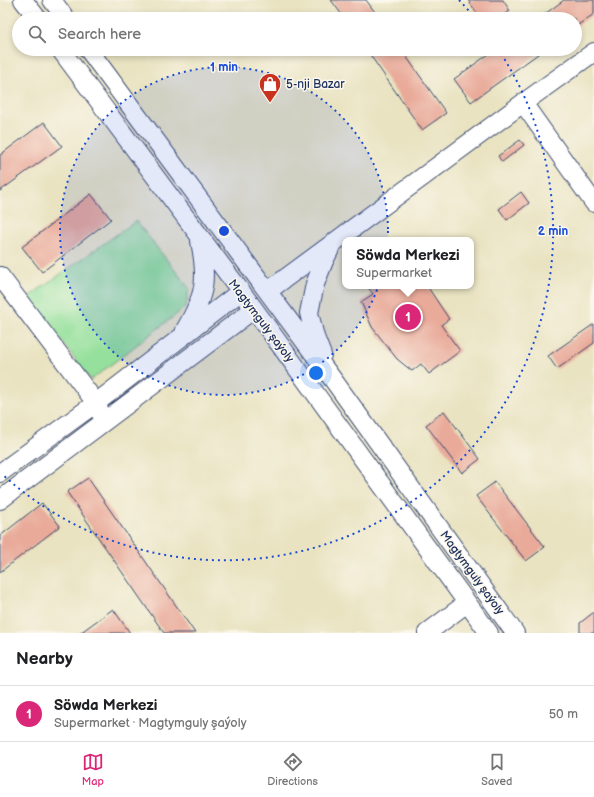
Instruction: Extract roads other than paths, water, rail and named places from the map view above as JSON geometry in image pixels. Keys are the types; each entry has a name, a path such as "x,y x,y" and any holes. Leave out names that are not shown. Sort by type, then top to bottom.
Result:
{"street":[{"path":"24,0 33,12"},
{"path":"52,0 61,12"},
{"path":"268,291 594,52"},
{"name":"Magtymguly şaýoly","path":"65,56 254,309 489,633"},
{"name":"Magtymguly şaýoly","path":"93,56 334,381 515,633"},
{"path":"523,103 594,204"},
{"path":"182,337 202,298 205,279 204,258 200,238"},
{"path":"333,243 315,284 309,313 315,337 334,381"},
{"path":"0,276 96,403 105,422"},
{"path":"0,473 96,403 240,292"},
{"path":"0,500 254,309"},
{"path":"427,633 467,602"}],"place":[{"name":"5-nji Bazar","path":"270,104"},
{"name":"Söwda Merkezi","path":"408,317"}]}
